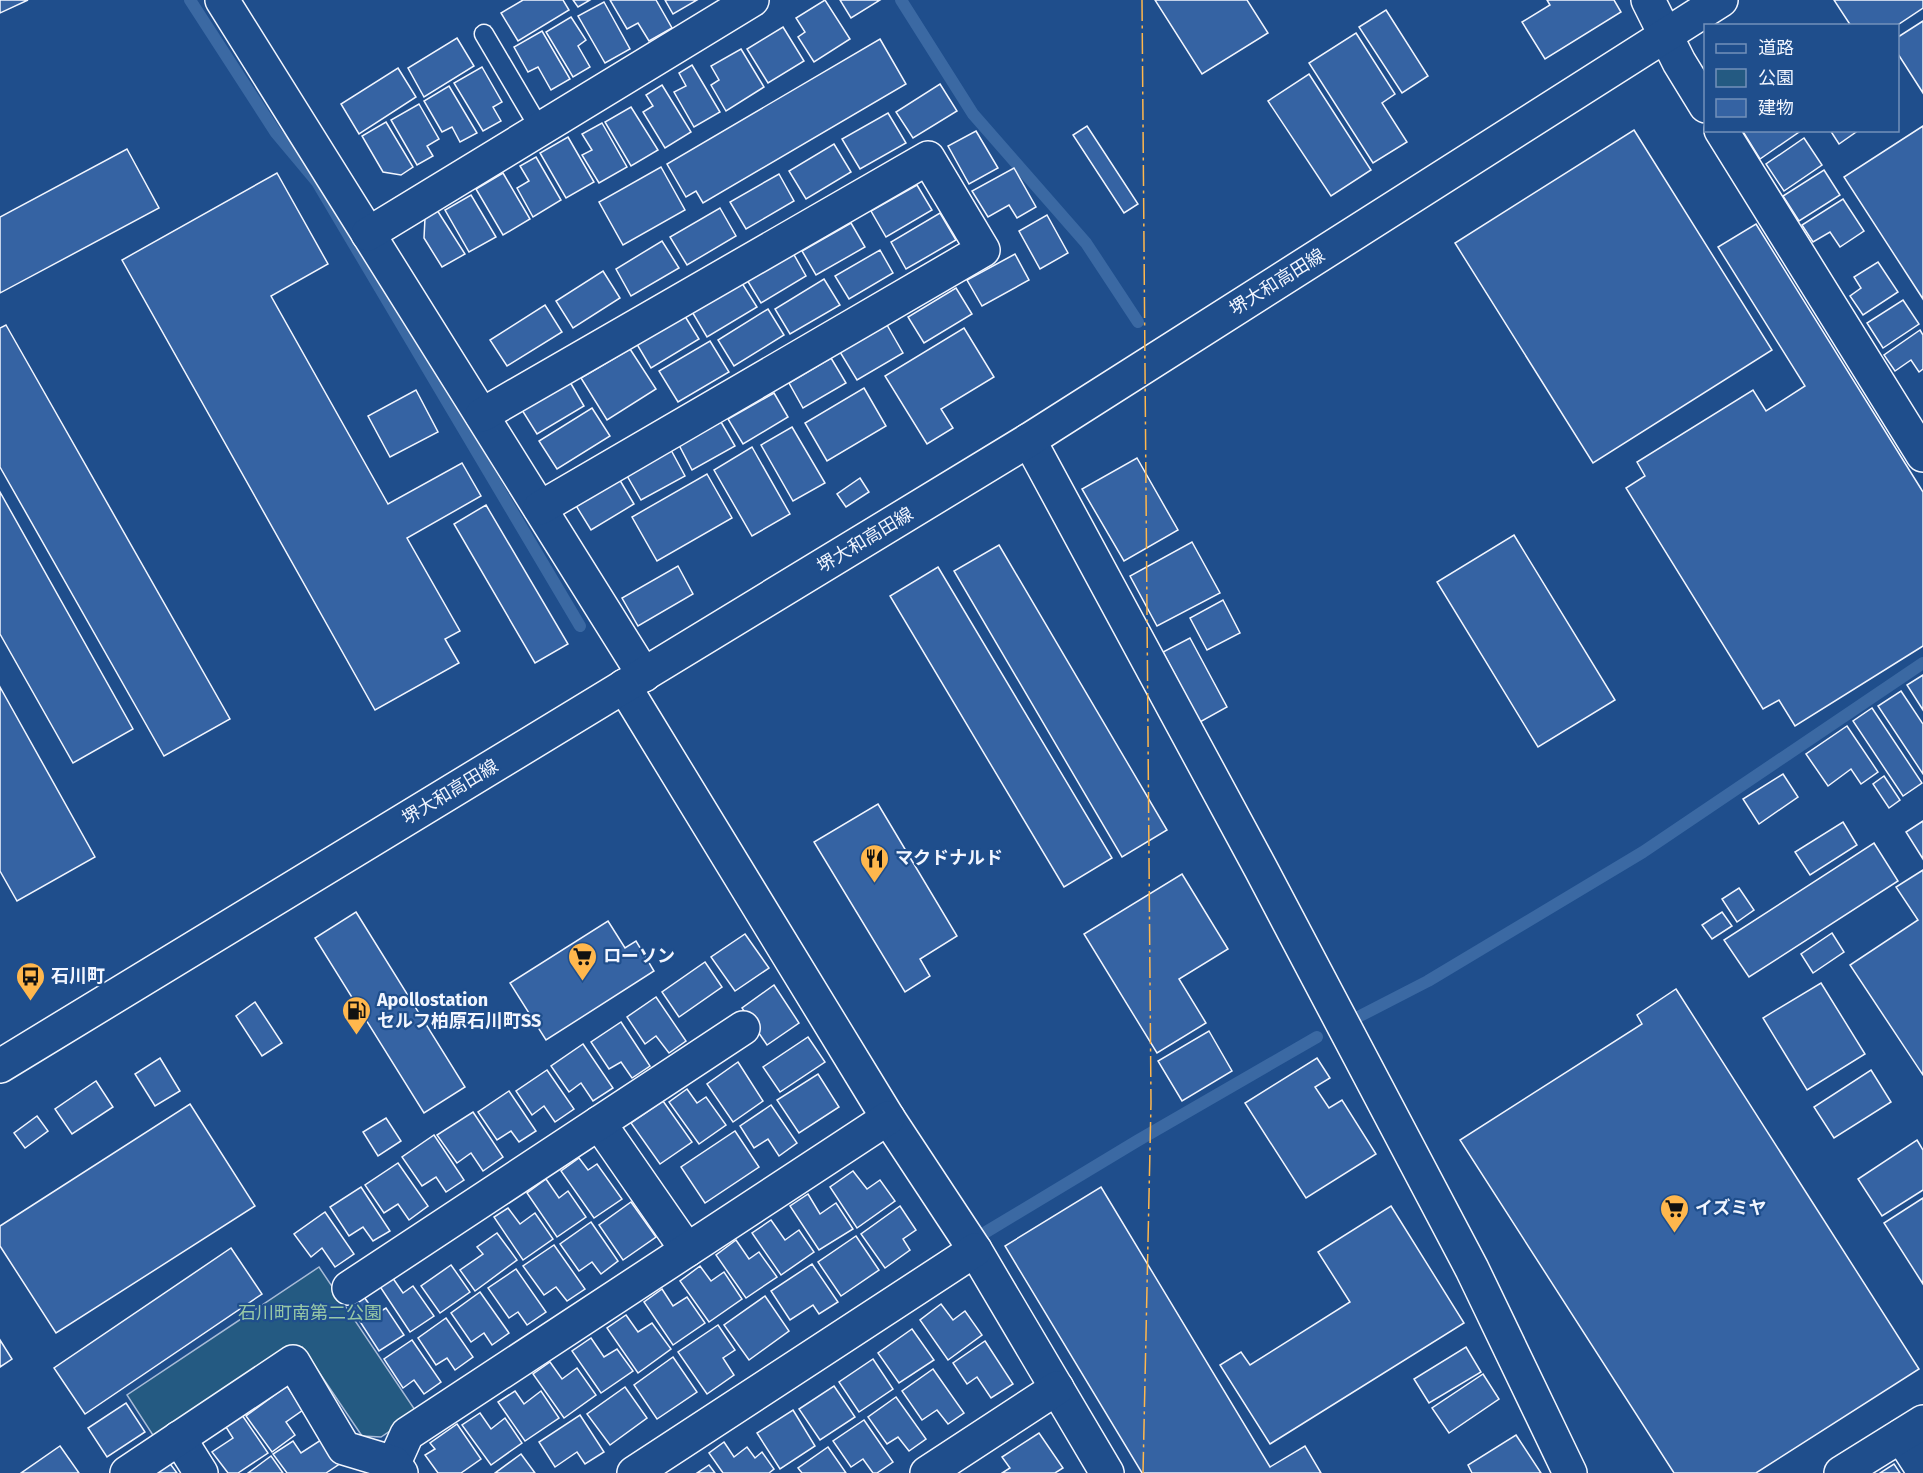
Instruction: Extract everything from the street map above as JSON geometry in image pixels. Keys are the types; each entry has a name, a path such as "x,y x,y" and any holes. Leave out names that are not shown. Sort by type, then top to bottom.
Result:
{"street":[{"path":"222,0 540,508 634,680 888,1118 975,1250 1107,1473"},
{"path":"368,234 752,0"},
{"path":"1648,0 1679,62 1704,103"},
{"name":"堺大和高田線","path":"7,1057 1029,440 1721,0"},
{"path":"1722,132 1923,455"},
{"path":"482,415 928,158 983,250 540,508"},
{"path":"1029,440 1261,869 1466,1258 1570,1473"},
{"path":"349,1288 743,1028"},
{"path":"127,1473 293,1362 344,1449 398,1468 407,1434 888,1118"},
{"path":"599,1123 687,1250"},
{"path":"634,1473 975,1250"},
{"path":"927,1473 1057,1388"},
{"path":"1841,1473 1912,1429 1923,1470"},
{"path":"179,1438 201,1473"}],"lane":[{"path":"484,34 540,129"}],"green space":[{"name":"石川町南第二公園","path":"319,1267 417,1413 381,1437 362,1436 302,1347 158,1443 127,1395"}],"building":[{"path":"0,0 28,0 0,13"},
{"path":"523,0 563,0 569,10 518,41 501,13"},
{"path":"573,0 590,0 578,7"},
{"path":"610,0 656,0 672,28 649,41 638,23 627,29"},
{"path":"665,0 697,0 673,14"},
{"path":"825,0 850,39 814,62 798,37 805,32 796,18"},
{"path":"840,0 880,0 851,18"},
{"path":"1155,0 1247,0 1268,33 1202,74"},
{"path":"1547,0 1614,0 1621,12 1545,59 1522,22 1550,5"},
{"path":"1834,0 1923,0 1923,8 1899,24 1850,24"},
{"path":"604,2 630,49 605,63 578,16"},
{"path":"1386,10 1428,76 1402,93 1359,27"},
{"path":"571,17 586,40 578,46 590,67 573,77 546,32"},
{"path":"1923,21 1923,93 1899,56 1899,36"},
{"path":"783,27 804,61 768,83 747,49"},
{"path":"542,31 570,79 551,90 538,67 528,72 514,47"},
{"path":"1356,33 1395,94 1382,103 1407,142 1373,163 1309,63"},
{"path":"457,38 474,66 424,97 408,68"},
{"path":"880,39 906,84 703,203 696,191 686,197 667,164"},
{"path":"741,49 764,87 726,111 711,85 719,80 711,66"},
{"path":"692,65 720,112 694,127 674,92 686,86 679,73"},
{"path":"482,67 502,102 493,107 501,121 483,131 454,83"},
{"path":"398,68 416,97 359,134 341,104"},
{"path":"1309,74 1371,170 1331,196 1268,101"},
{"path":"940,84 957,111 913,138 896,112"},
{"path":"662,85 691,132 665,148 643,112 653,106 646,95"},
{"path":"449,86 477,133 460,142 452,127 442,132 424,101"},
{"path":"419,104 439,139 427,146 433,156 417,165 391,120"},
{"path":"631,107 658,150 631,166 605,122"},
{"path":"888,113 906,143 860,169 842,139"},
{"path":"386,122 413,167 401,175 383,172 362,136"},
{"path":"602,123 627,167 599,183 582,155 592,150 582,134"},
{"path":"1087,126 1138,204 1124,213 1073,135"},
{"path":"1923,126 1923,299 1844,177"},
{"path":"1634,130 1772,350 1593,463 1455,243"},
{"path":"976,131 998,168 969,184 948,146"},
{"path":"1743,132 1799,132 1760,159"},
{"path":"1831,132 1856,132 1839,144"},
{"path":"568,137 594,182 566,198 540,153"},
{"path":"1804,138 1822,165 1784,191 1766,164"},
{"path":"834,144 851,172 806,199 789,171"},
{"path":"127,149 159,208 0,293 0,217"},
{"path":"536,157 561,200 533,217 517,188 529,181 520,166"},
{"path":"661,167 685,210 623,245 599,202"},
{"path":"1014,168 1036,207 1017,218 1009,205 988,217 972,191"},
{"path":"1824,170 1840,195 1799,221 1783,196"},
{"path":"277,173 328,264 271,296 388,504 462,463 481,496 407,538 460,631 445,639 459,663 375,710 122,260"},
{"path":"503,173 530,219 503,235 476,189"},
{"path":"779,174 794,201 746,229 730,202"},
{"path":"917,185 932,210 886,237 871,211"},
{"path":"471,195 496,237 469,252 445,210"},
{"path":"1843,199 1864,231 1840,247 1830,232 1813,242 1802,225"},
{"path":"720,208 736,236 687,265 670,237"},
{"path":"437,210 465,254 442,267 424,238 425,218"},
{"path":"940,213 956,240 906,269 891,242"},
{"path":"1047,215 1068,253 1040,269 1019,231"},
{"path":"851,223 865,247 816,275 802,251"},
{"path":"1756,224 1923,492 1923,646 1795,726 1779,700 1763,709 1626,488 1645,476 1637,462 1753,390 1766,411 1805,386 1718,247"},
{"path":"662,241 679,268 631,296 616,269"},
{"path":"880,250 893,273 849,299 835,276"},
{"path":"793,253 806,276 761,303 747,280"},
{"path":"1015,254 1029,280 982,306 967,280"},
{"path":"1878,262 1898,292 1863,315 1850,296 1861,288 1854,277"},
{"path":"603,271 620,298 573,328 556,301"},
{"path":"824,279 840,305 790,334 775,309"},
{"path":"740,280 757,307 707,337 691,310"},
{"path":"956,288 972,314 924,343 908,317"},
{"path":"1903,300 1919,324 1883,348 1867,323"},
{"path":"545,305 562,332 507,366 490,340"},
{"path":"768,309 784,335 734,366 718,340"},
{"path":"683,313 699,339 651,368 635,341"},
{"path":"6,325 230,719 164,756 0,467 0,328"},
{"path":"887,325 903,353 857,380 840,352"},
{"path":"964,328 994,377 941,409 953,428 927,444 885,376"},
{"path":"1920,330 1923,335 1923,369 1919,372 1911,360 1895,371 1884,355"},
{"path":"710,341 729,372 678,402 659,371"},
{"path":"630,349 656,389 607,420 581,378"},
{"path":"831,358 846,383 803,408 789,383"},
{"path":"570,382 584,406 537,434 522,410"},
{"path":"864,388 886,426 827,461 805,423"},
{"path":"416,390 438,432 390,457 368,416"},
{"path":"774,393 788,417 743,444 728,419"},
{"path":"592,408 610,436 557,469 539,441"},
{"path":"721,422 735,446 692,470 679,445"},
{"path":"792,427 825,483 793,501 761,445"},
{"path":"752,447 790,514 752,536 714,470"},
{"path":"671,450 685,476 641,500 626,474"},
{"path":"1137,458 1178,530 1124,561 1082,489"},
{"path":"707,474 732,518 657,561 632,517"},
{"path":"618,477 634,504 591,530 575,504"},
{"path":"860,478 869,492 846,507 837,494"},
{"path":"0,492 133,729 73,763 0,634"},
{"path":"486,505 568,644 535,663 454,524"},
{"path":"1514,535 1615,700 1538,747 1437,582"},
{"path":"1192,542 1220,593 1157,626 1130,576"},
{"path":"999,545 1167,830 1122,857 954,571"},
{"path":"678,566 693,594 638,626 622,598"},
{"path":"938,567 1112,858 1064,887 890,596"},
{"path":"1223,600 1240,633 1207,650 1190,618"},
{"path":"1190,638 1227,707 1200,722 1163,652"},
{"path":"1923,675 1923,710 1907,685"},
{"path":"0,687 95,857 17,901 0,871"},
{"path":"1901,691 1923,724 1923,774 1878,706"},
{"path":"1872,708 1922,783 1903,796 1853,721"},
{"path":"1847,726 1878,772 1861,784 1851,769 1828,786 1806,754"},
{"path":"1783,774 1798,797 1759,824 1743,799"},
{"path":"1884,776 1900,800 1889,808 1873,784"},
{"path":"878,804 957,936 920,959 930,976 905,992 814,842"},
{"path":"1923,821 1923,859 1906,832"},
{"path":"1843,822 1857,845 1810,875 1795,852"},
{"path":"1874,843 1898,881 1749,977 1724,940"},
{"path":"1923,870 1923,1075 1850,965 1918,920 1896,887"},
{"path":"1182,874 1228,949 1179,979 1206,1023 1157,1053 1084,934"},
{"path":"1739,888 1754,910 1737,922 1722,899"},
{"path":"356,912 465,1087 424,1113 315,938"},
{"path":"1722,912 1732,926 1712,939 1702,925"},
{"path":"608,921 625,948 636,941 654,971 546,1040 510,983"},
{"path":"1832,933 1844,952 1813,973 1801,954"},
{"path":"745,934 769,968 735,991 711,957"},
{"path":"705,962 722,987 679,1017 662,992"},
{"path":"1821,983 1865,1054 1807,1090 1763,1018"},
{"path":"774,985 799,1023 767,1045 742,1008"},
{"path":"1676,989 1919,1369 1756,1473 1674,1473 1460,1140 1642,1024 1637,1015"},
{"path":"656,997 686,1041 669,1053 656,1036 645,1044 627,1017"},
{"path":"255,1002 282,1043 262,1056 236,1016"},
{"path":"621,1022 650,1066 632,1078 621,1062 609,1069 591,1042"},
{"path":"1209,1031 1232,1071 1182,1101 1158,1061"},
{"path":"808,1037 825,1062 780,1092 763,1067"},
{"path":"583,1044 613,1088 593,1101 581,1083 569,1092 551,1066"},
{"path":"160,1058 180,1091 155,1106 135,1074"},
{"path":"1317,1058 1330,1078 1315,1087 1329,1108 1342,1100 1376,1154 1306,1198 1245,1103"},
{"path":"738,1062 763,1101 733,1122 707,1084"},
{"path":"547,1070 574,1109 555,1122 544,1106 532,1115 516,1091"},
{"path":"1871,1070 1891,1102 1834,1138 1814,1107"},
{"path":"818,1074 839,1107 799,1133 777,1100"},
{"path":"96,1081 113,1107 72,1134 55,1109"},
{"path":"687,1089 697,1103 706,1097 726,1125 699,1144 669,1102"},
{"path":"509,1091 536,1131 519,1142 511,1131 497,1140 478,1112"},
{"path":"663,1101 692,1142 660,1164 631,1123"},
{"path":"190,1104 255,1206 56,1333 0,1246 0,1226"},
{"path":"771,1105 797,1143 779,1156 768,1139 754,1148 740,1126"},
{"path":"473,1112 503,1157 483,1171 471,1153 457,1163 437,1135"},
{"path":"37,1116 48,1131 25,1148 14,1133"},
{"path":"386,1118 401,1141 378,1156 363,1132"},
{"path":"735,1131 759,1167 705,1203 681,1167"},
{"path":"434,1135 464,1180 446,1192 436,1177 422,1186 402,1157"},
{"path":"1917,1140 1923,1150 1923,1190 1882,1216 1858,1179"},
{"path":"579,1158 588,1170 597,1164 622,1199 594,1218 561,1171"},
{"path":"398,1163 428,1206 409,1220 398,1204 384,1213 365,1185"},
{"path":"853,1171 867,1189 880,1180 895,1201 857,1228 830,1187"},
{"path":"546,1179 559,1198 568,1191 586,1217 557,1237 527,1193"},
{"path":"361,1187 390,1231 373,1241 363,1227 349,1236 330,1207"},
{"path":"1101,1187 1270,1467 1305,1446 1321,1473 1142,1473 1005,1246"},
{"path":"808,1194 820,1214 836,1203 853,1229 819,1250 790,1206"},
{"path":"1923,1198 1923,1284 1884,1223"},
{"path":"631,1202 656,1237 623,1260 599,1225"},
{"path":"900,1206 916,1230 903,1239 910,1250 885,1268 861,1234"},
{"path":"1391,1206 1464,1323 1270,1444 1220,1365 1241,1352 1250,1365 1350,1302 1318,1252"},
{"path":"508,1208 520,1224 535,1213 553,1239 523,1260 494,1217"},
{"path":"325,1212 354,1254 335,1267 322,1248 311,1257 294,1234"},
{"path":"771,1220 785,1240 799,1230 814,1252 781,1275 752,1233"},
{"path":"591,1222 618,1261 601,1274 592,1262 579,1271 560,1244"},
{"path":"497,1233 517,1260 475,1291 460,1270 483,1254 477,1247"},
{"path":"856,1236 879,1270 841,1296 818,1262"},
{"path":"736,1240 749,1259 759,1252 777,1277 746,1298 716,1255"},
{"path":"554,1245 585,1289 567,1301 556,1287 544,1295 523,1266"},
{"path":"231,1248 262,1294 85,1414 54,1368"},
{"path":"812,1264 838,1302 819,1314 813,1305 790,1320 771,1291"},
{"path":"451,1265 470,1292 440,1313 421,1286"},
{"path":"700,1266 711,1281 724,1272 742,1299 709,1322 680,1281"},
{"path":"516,1269 546,1312 527,1325 518,1312 509,1318 488,1288"},
{"path":"390,1274 403,1293 413,1286 434,1316 410,1332 377,1282"},
{"path":"662,1289 673,1306 687,1297 705,1323 673,1345 644,1302"},
{"path":"480,1292 509,1333 492,1345 484,1333 471,1342 451,1313"},
{"path":"362,1294 376,1314 386,1308 404,1335 379,1351 348,1303"},
{"path":"765,1296 789,1331 749,1360 724,1325"},
{"path":"941,1304 953,1320 965,1311 982,1335 948,1360 920,1320"},
{"path":"626,1315 638,1332 652,1323 671,1349 638,1373 607,1328"},
{"path":"446,1318 473,1357 455,1370 447,1358 436,1365 418,1338"},
{"path":"718,1325 735,1350 723,1358 734,1375 707,1394 678,1352"},
{"path":"912,1329 934,1360 899,1383 878,1353"},
{"path":"591,1338 604,1357 617,1349 633,1371 601,1393 572,1351"},
{"path":"0,1340 12,1359 0,1367"},
{"path":"412,1340 441,1382 424,1394 414,1380 403,1388 384,1359"},
{"path":"985,1341 1013,1384 991,1398 977,1377 967,1384 953,1363"},
{"path":"1466,1347 1481,1372 1429,1403 1414,1379"},
{"path":"673,1357 697,1392 657,1419 634,1385"},
{"path":"873,1359 893,1389 859,1412 839,1382"},
{"path":"550,1362 562,1379 577,1368 596,1395 564,1418 533,1374"},
{"path":"933,1369 964,1413 948,1424 937,1410 922,1420 902,1391"},
{"path":"1483,1374 1499,1399 1449,1433 1432,1408"},
{"path":"287,1386 303,1410 286,1422 295,1435 272,1452 246,1416"},
{"path":"834,1386 855,1417 820,1440 799,1409"},
{"path":"625,1387 647,1418 610,1445 587,1414"},
{"path":"515,1391 524,1404 541,1391 559,1418 525,1441 498,1402"},
{"path":"896,1397 926,1439 909,1451 898,1437 887,1444 868,1417"},
{"path":"126,1403 145,1432 107,1457 88,1428"},
{"path":"793,1410 815,1446 780,1469 757,1433"},
{"path":"480,1413 491,1429 505,1418 522,1443 491,1465 462,1425"},
{"path":"242,1415 268,1453 238,1473 228,1473 212,1452 233,1438 226,1427"},
{"path":"580,1415 604,1452 585,1464 577,1452 555,1467 539,1442"},
{"path":"864,1420 893,1462 877,1473 873,1473 863,1459 851,1467 833,1441"},
{"path":"457,1424 481,1459 461,1473 438,1473 425,1455 435,1449 430,1443"},
{"path":"1039,1433 1063,1468 1055,1473 1002,1473 1010,1468 1002,1457"},
{"path":"1516,1435 1541,1473 1472,1473 1468,1465"},
{"path":"324,1438 341,1463 326,1473 287,1473 273,1454 293,1441 301,1453"},
{"path":"724,1442 734,1457 747,1447 755,1458 762,1452 774,1469 769,1473 723,1473 709,1453"},
{"path":"60,1446 79,1473 21,1473"},
{"path":"828,1447 846,1473 802,1473 798,1468"},
{"path":"521,1454 535,1473 495,1473"},
{"path":"271,1456 283,1473 248,1473"},
{"path":"168,1461 177,1473 151,1473"},
{"path":"1894,1464 1900,1473 1880,1473"},
{"path":"709,1465 715,1473 697,1473"}],"waterway":[{"path":"190,0 276,133 317,182 580,626"},
{"path":"901,0 973,114 1086,243 1138,322"},
{"path":"1358,1017 1428,981 1643,852 1923,663"},
{"path":"986,1232 1317,1037"}],"power":[{"path":"1142,0 1151,1103 1143,1473"}],"place":[{"name":"マクドナルド","path":"874,884"},
{"name":"ローソン","path":"582,982"},
{"name":"石川町","path":"30,1002"},
{"name":"Apollostation セルフ柏原石川町SS","path":"356,1036"},
{"name":"イズミヤ","path":"1674,1234"}]}
